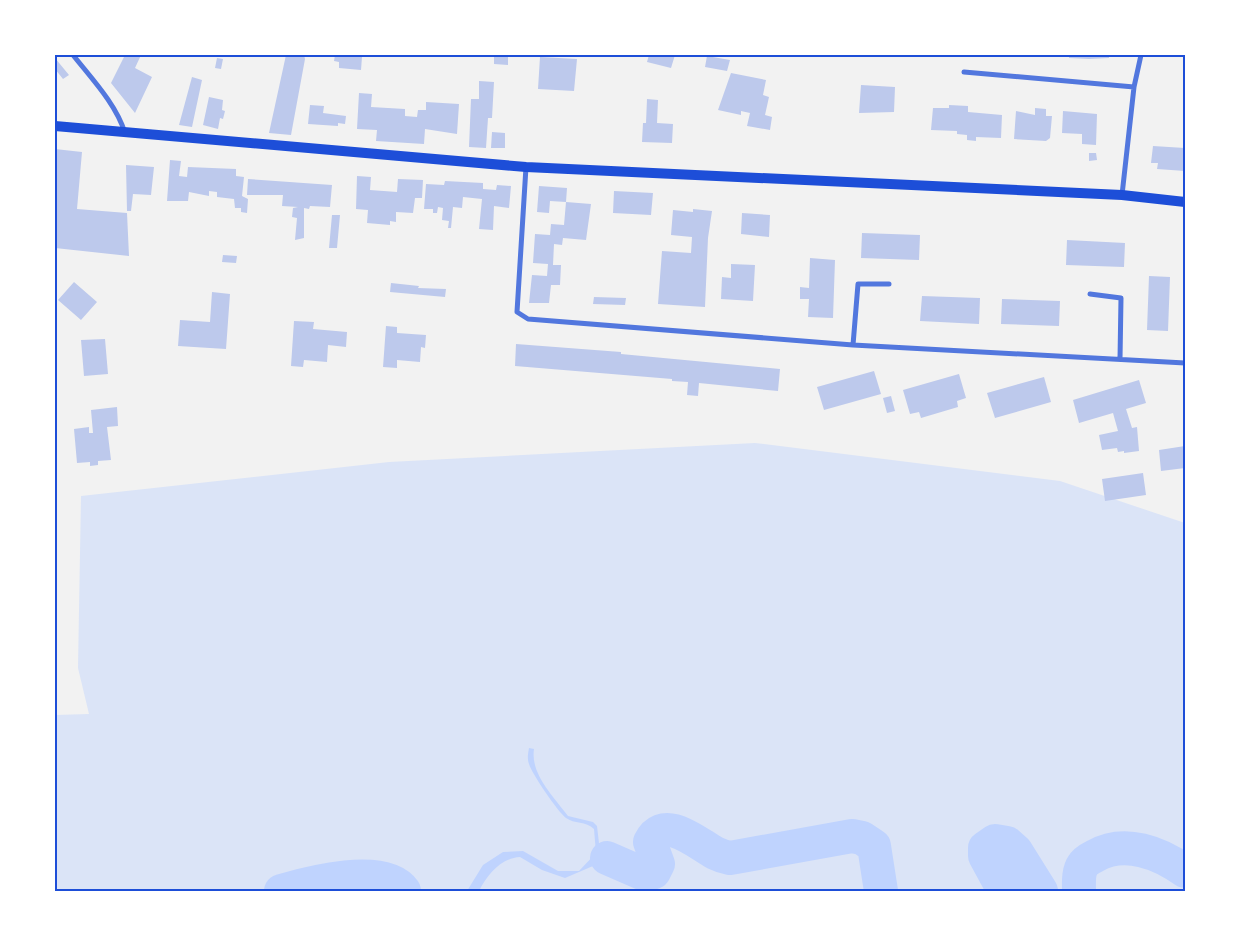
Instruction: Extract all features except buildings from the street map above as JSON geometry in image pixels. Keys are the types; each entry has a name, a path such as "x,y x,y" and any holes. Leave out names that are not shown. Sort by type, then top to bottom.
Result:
{"main road":[{"path":"55,126 125,134 526,167 1122,195 1170,202 1185,202"}],"street":[{"path":"73,55 103,92 123,125 125,134"},
{"path":"1122,195 1134,87 1141,55"},
{"path":"964,72 1134,87"},
{"path":"526,167 517,312 528,319 853,345 1185,363"},
{"path":"853,345 858,284 889,284"},
{"path":"1090,294 1121,298 1120,359"}],"shaded area":[{"path":"755,443 1060,481 1185,523 1185,891 585,889 584,891 55,891 55,715 89,714 78,668 81,496 389,462"}],"water":[{"path":"529,748 534,749 536,767 544,785 568,816 593,822 597,826 600,852 649,873 653,872 655,867 644,845 648,837 660,826 697,832 734,858 858,830 868,831 884,842 892,891 884,891 878,849 866,840 851,839 733,862 722,858 692,839 672,834 661,837 651,847 663,868 653,881 609,861 565,878 542,870 520,857 507,860 495,868 479,891 467,891 483,865 503,852 523,851 558,871 579,871 596,853 594,829 591,826 569,820 557,808 531,769 528,760"},
{"path":"986,829 1009,836 1028,850 1042,869 1051,891 1044,891 1031,866 1017,850 1008,845 996,844 984,854 1006,891 1002,891 981,871 972,860 969,843 976,834"},
{"path":"1136,843 1153,854 1180,856 1185,860 1185,873 1151,855 1125,850 1106,856 1084,868 1083,891 1075,891 1071,877 1072,867 1111,849"},
{"path":"368,871 397,874 410,880 420,891 404,891 389,881 377,879 283,891 269,891 297,882"}],"waterway":[{"path":"607,858 646,875 654,872 658,864 650,842 656,834 664,830 681,833 715,853 730,858 852,836 862,838 874,846 881,891"},
{"path":"1004,891 985,856 985,848 995,841 1007,843 1016,851 1041,891"},
{"path":"1079,891 1081,868 1085,862 1106,851 1118,849 1142,850 1165,859 1185,871"},
{"path":"281,891 327,880 364,877 380,878 394,883 404,891"}]}
